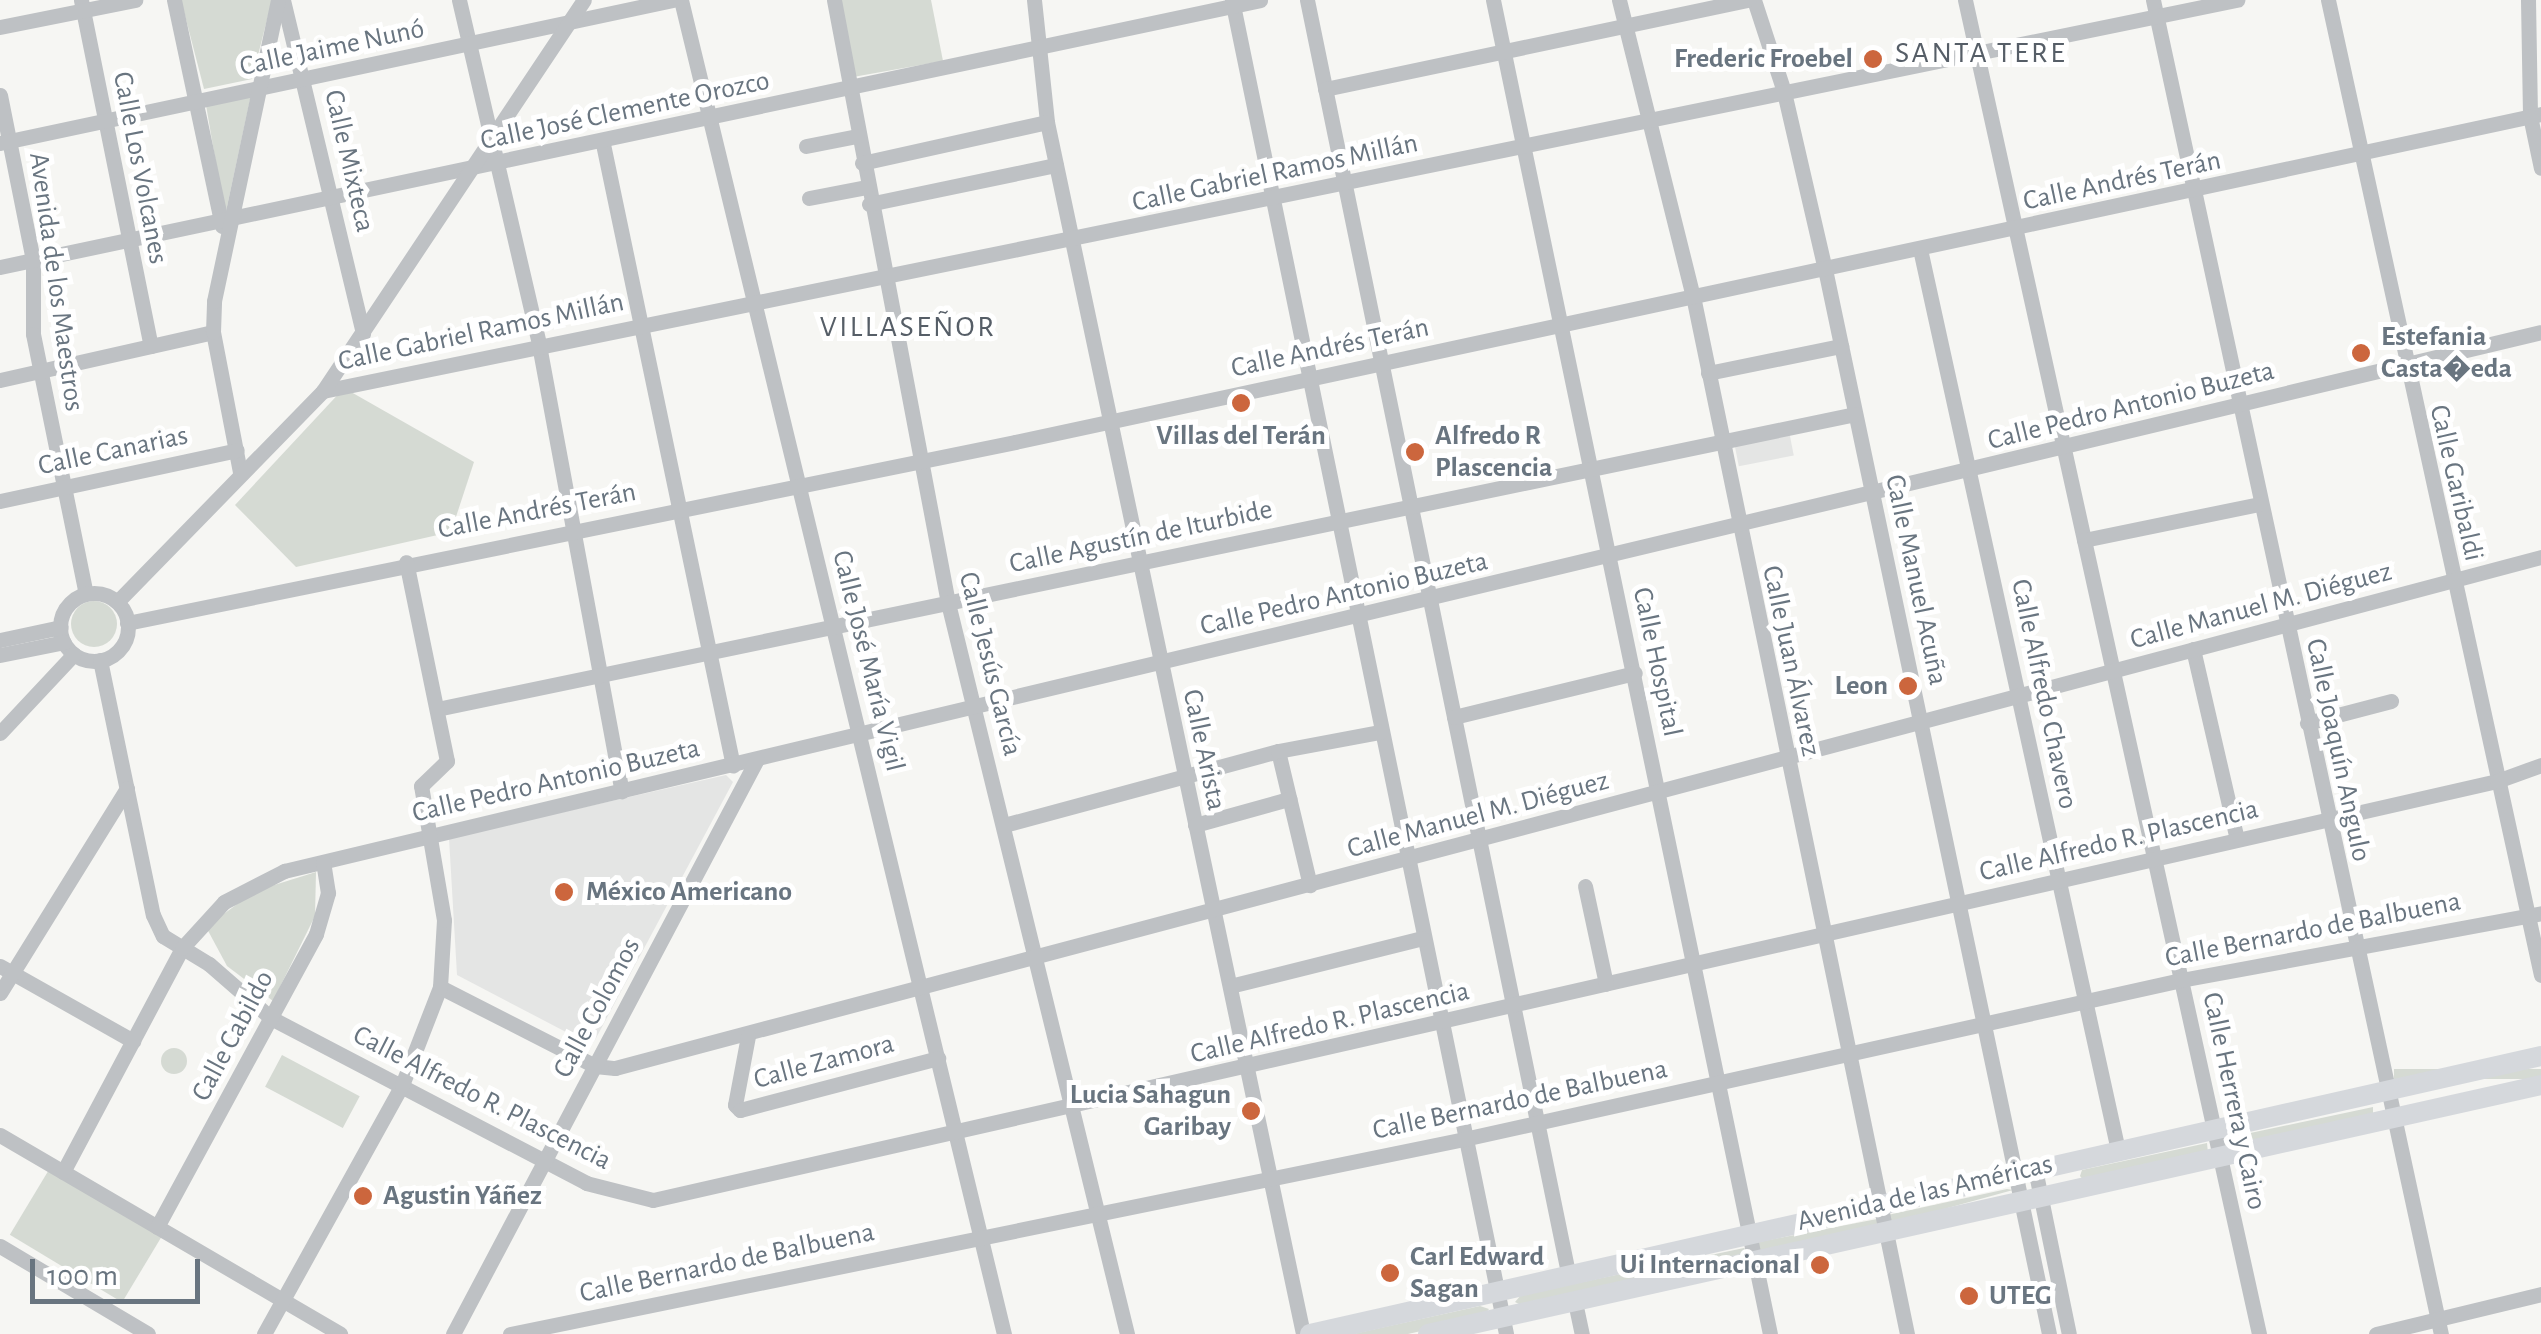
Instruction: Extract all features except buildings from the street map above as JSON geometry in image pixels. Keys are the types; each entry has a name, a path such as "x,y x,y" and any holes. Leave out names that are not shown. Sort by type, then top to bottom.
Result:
{"main road":[{"name":"Avenida de las Américas","path":"1307,1334 2541,1056"},
{"name":"Avenida de las Américas","path":"1428,1334 1504,1326 1575,1302 2541,1086"}],"street":[{"path":"0,27 82,5 136,0"},
{"path":"174,0 226,219"},
{"path":"240,472 213,332 226,219 281,0"},
{"name":"Calle Mixteca","path":"281,0 304,80 364,334"},
{"path":"459,0 539,346 622,791"},
{"path":"117,602 322,391 364,334 584,0"},
{"name":"Calle Jaime Nunó","path":"5,142 677,0"},
{"name":"Calle José María Vigil","path":"677,0 756,304 1004,1334"},
{"name":"Calle Jesús García","path":"834,0 883,280 948,602 1127,1334"},
{"name":"Calle Arista","path":"1034,0 1036,49 1047,122 1268,1178 1307,1334"},
{"name":"Calle José Clemente Orozco","path":"0,267 498,162 603,144 1232,3 1260,0"},
{"path":"1308,0 1408,507 1568,1273"},
{"name":"Calle Hospital","path":"1493,0 1636,673 1770,1334"},
{"name":"Calle Juan Álvarez","path":"1619,0 1653,121 1693,296 1876,1203 1907,1334"},
{"path":"1325,88 1506,54 1752,0"},
{"name":"Calle Manuel Acuña","path":"1752,0 1784,92 1985,1022 2032,1201"},
{"name":"Calle Herrera y Cairo","path":"1966,0 2259,1334"},
{"name":"Calle Joaquín Angulo","path":"2153,0 2439,1326"},
{"name":"Calle Gabriel Ramos Millán","path":"322,391 644,324 883,280 2237,0"},
{"name":"Calle Garibaldi","path":"2328,0 2403,364 2498,781 2534,914 2541,976"},
{"path":"2528,0 2541,168"},
{"path":"1232,3 1269,200 1504,1326"},
{"name":"Calle Los Volcanes","path":"82,5 151,346"},
{"name":"Avenida de los Maestros","path":"0,95 5,142 33,260 40,370 86,594"},
{"name":"Calle Andrés Terán","path":"128,622 406,562 1111,422 2536,115"},
{"path":"862,163 1047,122"},
{"path":"806,146 857,136"},
{"path":"603,144 644,324 733,766"},
{"path":"870,204 1056,164"},
{"path":"809,198 866,187"},
{"name":"Calle Alfredo Chavero","path":"1920,249 2118,1150"},
{"path":"0,380 213,332"},
{"name":"Calle Pedro Antonio Buzeta","path":"182,948 239,891 324,862 2541,332"},
{"path":"1708,373 1841,346"},
{"name":"Calle Agustín de Iturbide","path":"437,708 1854,414"},
{"name":"Calle Canarias","path":"0,502 237,450"},
{"path":"2084,540 2259,504"},
{"name":"Calle Manuel M. Diéguez","path":"595,1066 616,1068 748,1036 2541,558"},
{"path":"264,1334 402,1085 440,987 444,920 421,786 448,761 406,562"},
{"path":"0,733 66,641 68,606 86,594 117,602 128,622 121,648 100,660"},
{"path":"0,640 66,641 100,660 156,924 182,948 63,1172"},
{"path":"0,655 66,641"},
{"path":"2193,649 2237,839"},
{"path":"1454,716 1636,673"},
{"path":"2307,723 2391,701"},
{"path":"1004,825 1278,751 1380,732"},
{"path":"1278,751 1310,885"},
{"name":"Calle Colomos","path":"453,1334 757,759"},
{"name":"Calle Alfredo R. Plascencia","path":"182,948 271,1018 545,1161 630,1198 670,1200 2498,781 2541,765"},
{"path":"0,993 6,969 127,788"},
{"path":"1195,825 1290,799"},
{"name":"Calle Cabildo","path":"157,1227 323,916 324,862"},
{"path":"1585,886 1606,984"},
{"name":"Calle Bernardo de Balbuena","path":"510,1334 980,1235 1464,1140 2181,980 2534,914"},
{"path":"1230,986 1422,938"},
{"path":"6,969 133,1041"},
{"path":"440,987 595,1066"},
{"name":"Calle Zamora","path":"748,1036 734,1105 740,1110 938,1058"},
{"path":"0,1135 340,1334"},
{"path":"2032,1201 2049,1334"},
{"path":"2032,1201 2069,1334"},
{"path":"0,1246 148,1334"},
{"path":"2376,1334 2439,1326 2541,1294"},
{"path":"1575,1302 1582,1334"}],"shaded area":[{"path":"181,0 272,0 252,79 204,89"},
{"path":"840,0 931,0 943,61 853,77"},
{"path":"251,95 225,216 206,105"},
{"path":"344,388 474,462 451,532 296,567 235,505"},
{"path":"1789,431 1794,456 1739,466 1734,442"},
{"path":"94,601 111,607 117,624 111,641 94,647 77,641 71,624 77,607"},
{"name":"México Americano","path":"726,775 733,782 595,1040 587,1043 457,975 449,838"},
{"path":"316,872 315,916 273,1001 227,966 206,927 255,891"},
{"path":"174,1048 183,1052 187,1061 183,1070 174,1074 165,1070 161,1061 165,1052"},
{"path":"282,1055 360,1096 343,1128 265,1087"},
{"path":"2394,1069 2541,1069 2541,1079 2394,1079"},
{"path":"2373,1107 2373,1116 2226,1149 2222,1139"},
{"path":"2207,1143 2208,1153 2084,1181 2080,1176 2082,1170"},
{"path":"50,1168 162,1235 122,1302 10,1235"},
{"path":"2007,1189 2013,1190 1886,1225 1883,1216"},
{"path":"1877,1219 1879,1229 1759,1252 1757,1242"},
{"path":"1744,1248 1749,1252 1523,1306 1515,1302 1521,1295"},
{"path":"1480,1306 1489,1309 1483,1317 1408,1334 1353,1334"}],"place":[{"name":"Frederic Froebel","path":"1873,59"},
{"name":"Estefania Casta�eda","path":"2361,353"},
{"name":"Villas del Terán","path":"1241,403"},
{"name":"Alfredo R Plascencia","path":"1415,452"},
{"name":"Leon","path":"1908,686"},
{"name":"México Americano","path":"564,892"},
{"name":"Lucia Sahagun Garibay","path":"1251,1111"},
{"name":"Agustin Yáñez","path":"363,1196"},
{"name":"Ui Internacional","path":"1820,1265"},
{"name":"Carl Edward Sagan","path":"1390,1273"},
{"name":"UTEG","path":"1969,1296"}],"district":[{"name":"SANTA TERE","path":"1981,53"},
{"name":"VILLASEÑOR","path":"908,327"}]}
